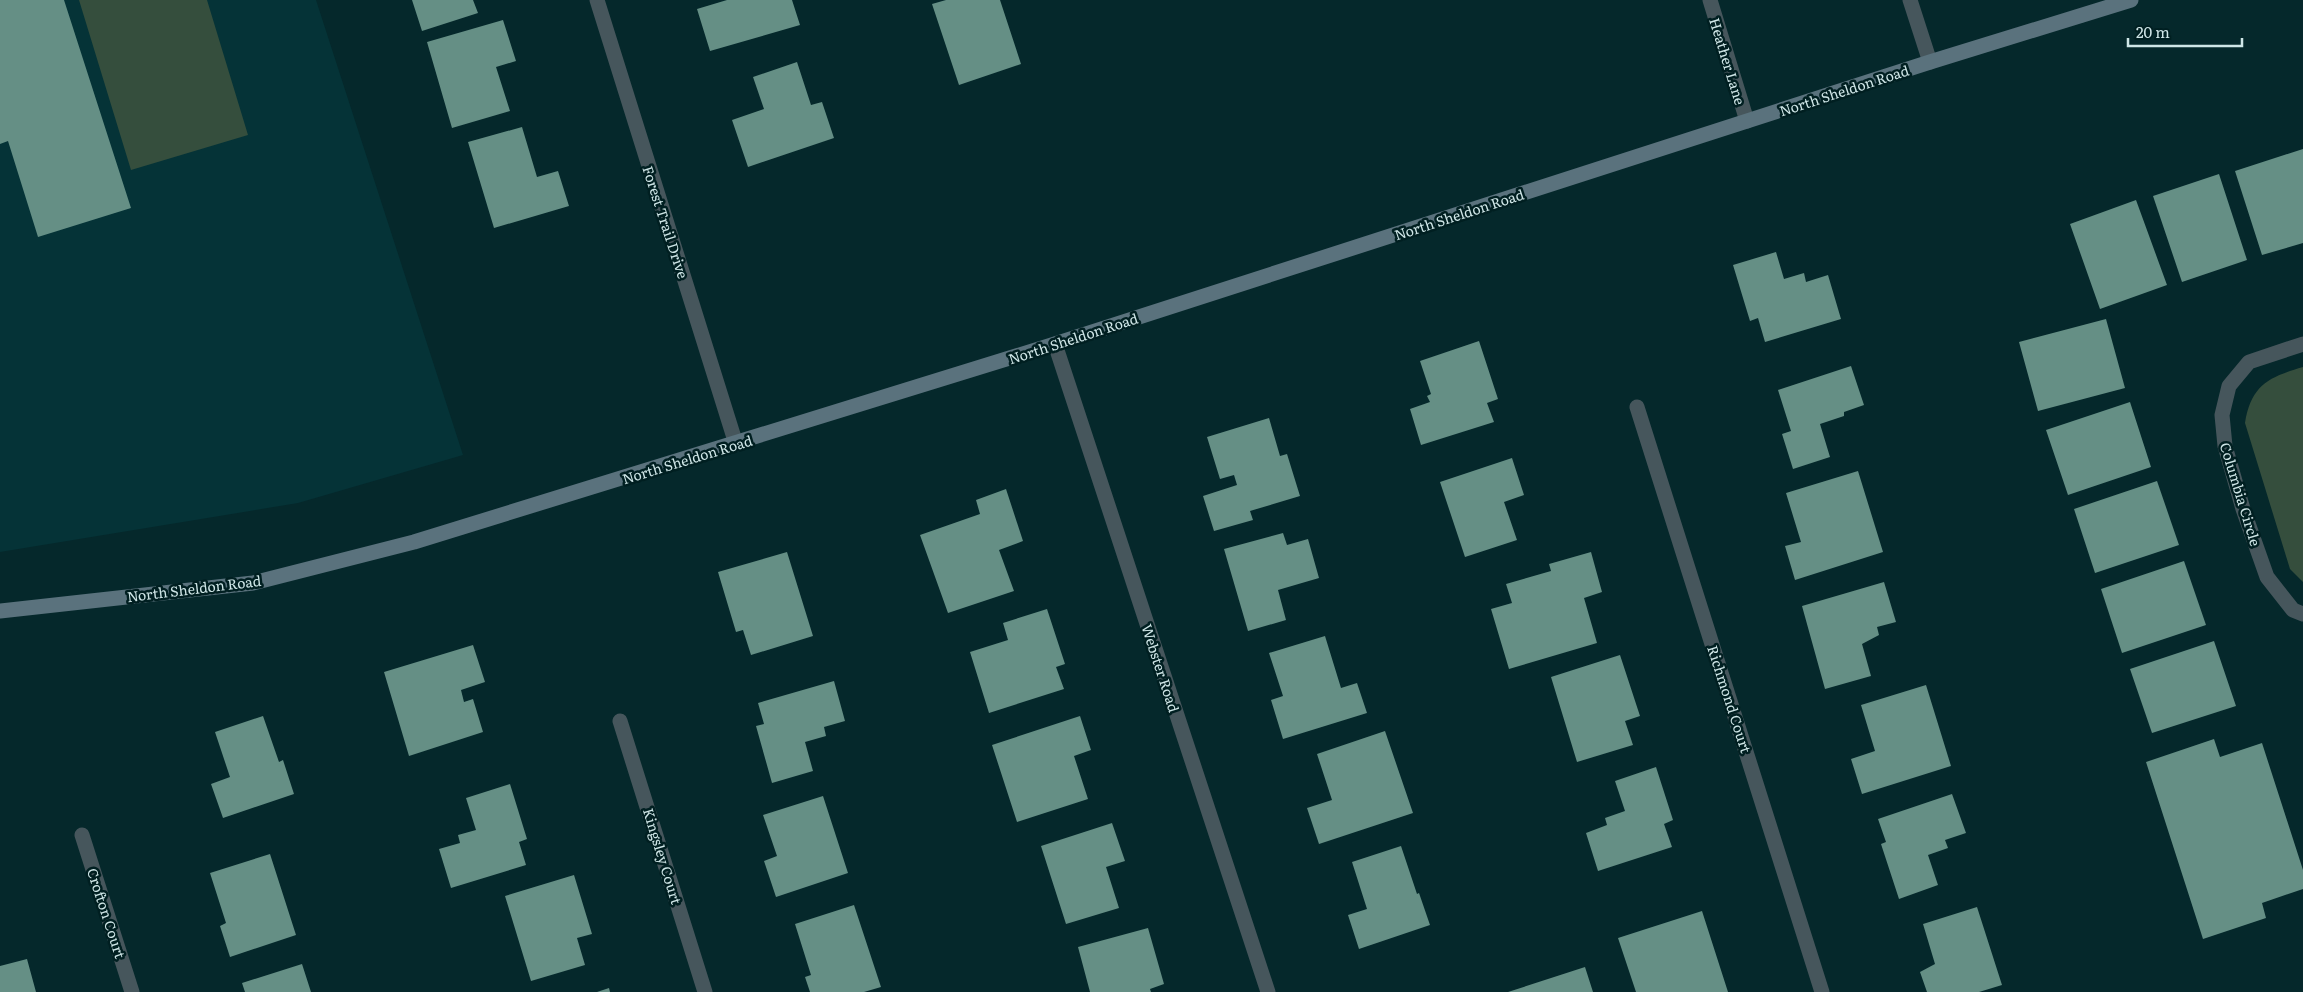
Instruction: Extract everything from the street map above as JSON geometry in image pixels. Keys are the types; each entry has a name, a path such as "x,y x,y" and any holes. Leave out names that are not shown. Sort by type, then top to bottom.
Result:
{"main road":[{"name":"North Sheldon Road","path":"0,611 253,583 414,542 1055,344 1930,62 2132,0"}],"street":[{"name":"Forest Trail Drive","path":"596,0 736,444"},
{"name":"Heather Lane","path":"1710,0 1747,121"},
{"path":"1910,0 1930,62"},
{"name":"Webster Road","path":"1055,344 1268,992"},
{"name":"Columbia Circle","path":"2303,344 2249,362 2229,386 2222,415 2224,446 2243,509 2267,577 2293,610 2303,614"},
{"name":"Richmond Court","path":"1637,407 1822,992"},
{"name":"Kingsley Court","path":"620,721 705,992"},
{"name":"Crofton Court","path":"82,835 132,992"}],"shaded area":[{"path":"0,0 316,0 463,455 298,503 0,552"}],"green space":[{"path":"79,0 207,0 248,135 131,170"},
{"path":"2303,367 2303,582 2290,569 2245,423 2252,400 2264,384 2280,375"}],"building":[{"path":"0,0 64,0 131,208 38,237 8,141 0,144"},
{"path":"412,0 473,0 478,13 422,31"},
{"path":"727,0 792,0 800,25 710,51 697,9"},
{"path":"946,0 1000,0 1021,64 959,85 932,4"},
{"path":"503,20 516,61 496,67 510,111 452,128 427,42"},
{"path":"797,62 811,105 822,102 834,138 748,167 732,120 764,109 753,77"},
{"path":"522,127 537,177 558,171 569,206 494,228 468,142"},
{"path":"2303,149 2303,243 2262,255 2235,171"},
{"path":"2219,174 2247,260 2182,282 2153,196"},
{"path":"2136,200 2167,285 2100,309 2070,224"},
{"path":"1776,252 1784,279 1804,273 1806,282 1828,275 1841,319 1765,342 1758,318 1750,321 1733,265"},
{"path":"2106,319 2125,388 2038,411 2019,342"},
{"path":"1479,341 1498,399 1487,403 1494,422 1421,445 1410,409 1430,402 1427,396 1431,394 1420,361"},
{"path":"1851,366 1864,405 1844,412 1844,416 1820,424 1830,457 1793,469 1782,434 1791,431 1778,390"},
{"path":"2130,402 2151,467 2068,495 2046,430"},
{"path":"1269,418 1280,456 1287,454 1300,496 1250,511 1253,520 1214,531 1203,496 1237,485 1234,475 1220,479 1207,437"},
{"path":"1512,458 1524,495 1504,502 1517,540 1465,557 1440,482"},
{"path":"1858,471 1883,552 1795,580 1785,546 1801,542 1786,493"},
{"path":"2157,481 2179,545 2095,573 2074,509"},
{"path":"1006,489 1023,541 999,550 1014,591 948,613 920,535 980,514 976,500"},
{"path":"1283,533 1287,545 1308,539 1319,578 1278,590 1286,620 1248,631 1224,549"},
{"path":"787,552 813,636 751,655 743,630 736,632 718,572"},
{"path":"1591,552 1602,592 1584,598 1597,643 1509,669 1491,609 1512,603 1506,584 1551,571 1549,564"},
{"path":"2184,561 2206,625 2122,653 2101,589"},
{"path":"1884,582 1896,622 1877,627 1879,635 1862,644 1871,676 1825,689 1802,606"},
{"path":"1047,609 1065,664 1056,667 1064,689 989,713 970,652 1008,640 1003,623"},
{"path":"1325,636 1341,688 1357,683 1367,713 1283,739 1271,700 1283,696 1269,653"},
{"path":"2214,641 2236,706 2152,733 2130,669"},
{"path":"473,645 485,682 461,690 464,702 473,699 483,732 409,756 384,672"},
{"path":"1620,655 1640,716 1625,721 1633,745 1577,762 1551,677"},
{"path":"834,681 845,721 824,727 826,736 805,742 813,771 772,783 756,726 764,724 758,703"},
{"path":"1926,685 1951,766 1862,794 1851,759 1875,751 1861,705"},
{"path":"263,716 279,762 283,760 294,794 223,818 211,784 230,777 215,732"},
{"path":"1080,716 1091,750 1074,756 1088,799 1017,822 992,745"},
{"path":"1385,731 1413,813 1319,844 1307,808 1332,800 1317,754"},
{"path":"2214,739 2220,757 2262,743 2303,870 2303,889 2262,903 2266,918 2203,939 2146,762"},
{"path":"1656,767 1673,820 1664,824 1672,847 1598,871 1586,833 1607,825 1605,818 1625,811 1615,781"},
{"path":"510,784 527,839 519,842 526,865 451,888 439,849 460,843 458,835 476,830 466,798"},
{"path":"1952,794 1966,833 1945,840 1948,848 1928,855 1938,885 1899,899 1881,844 1886,842 1878,819"},
{"path":"823,796 848,873 776,897 764,861 777,856 763,815"},
{"path":"1112,823 1125,861 1106,867 1119,908 1066,924 1041,846"},
{"path":"1401,846 1417,894 1419,893 1430,925 1359,949 1348,915 1367,909 1352,862"},
{"path":"270,854 296,935 230,957 220,926 226,923 210,873"},
{"path":"574,875 592,934 577,938 585,965 531,981 505,896"},
{"path":"854,905 881,987 864,992 810,992 805,977 811,975 795,924"},
{"path":"1977,907 2002,985 1979,992 1927,992 1920,972 1935,964 1923,924"},
{"path":"1702,911 1728,992 1636,992 1618,938"},
{"path":"1148,928 1164,984 1150,989 1151,992 1090,992 1078,947"},
{"path":"27,959 36,992 0,992 0,966"},
{"path":"302,964 311,992 245,992 242,983"},
{"path":"1585,967 1593,992 1508,992"},
{"path":"609,988 610,992 597,992"}]}
